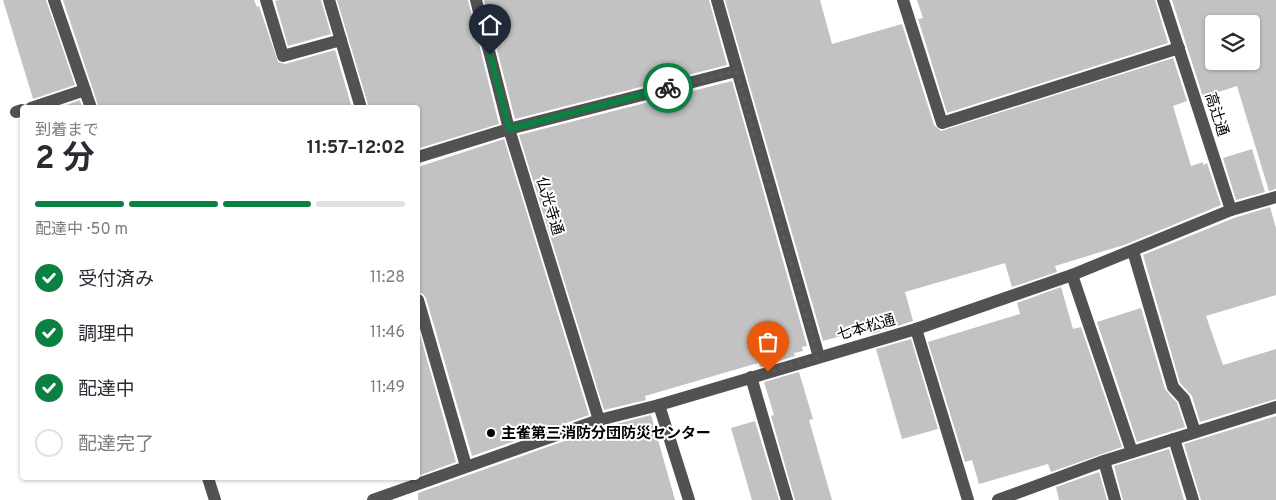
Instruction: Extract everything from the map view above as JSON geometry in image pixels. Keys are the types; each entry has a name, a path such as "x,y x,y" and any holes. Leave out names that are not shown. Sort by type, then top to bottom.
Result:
{"street":[{"path":"54,0 90,105"},
{"path":"266,0 283,56 341,40"},
{"path":"329,0 360,105"},
{"name":"仏光寺通","path":"476,0 509,129 599,420"},
{"path":"717,0 818,357"},
{"path":"903,0 942,123 1179,48"},
{"name":"高辻通","path":"1163,0 1231,210"},
{"path":"420,155 509,129 736,71"},
{"path":"40,105 85,90"},
{"name":"七本松通","path":"373,500 599,420 659,405 916,329 1072,275 1231,210 1276,197"},
{"path":"1133,251 1173,387 1184,400 1195,432"},
{"path":"1072,275 1132,452"},
{"path":"420,307 466,466"},
{"path":"916,329 968,500"},
{"path":"751,377 787,500"},
{"path":"659,405 689,500"},
{"path":"998,500 1104,461 1276,407"},
{"path":"1174,439 1193,500"},
{"path":"1104,461 1115,500"},
{"path":"209,480 215,500"}],"building":[{"path":"3,0 46,0 75,85 33,99"},
{"path":"63,0 254,0 257,7 259,6 278,62 285,64 335,50 351,105 98,105"},
{"path":"321,0 331,34 288,46 275,1"},
{"path":"337,0 468,0 499,124 420,148 420,105 368,105"},
{"path":"484,0 709,0 727,65 515,119"},
{"path":"725,0 820,0 832,44 902,24 934,125 941,131 1173,58 1187,101 1173,106 1191,166 1203,162 1203,165 1207,163 1221,205 1127,244 1055,266 1057,272 1012,287 1005,263 905,292 913,321 872,334 870,328 823,341"},
{"path":"917,0 1155,0 1168,43 947,113 918,19 923,18"},
{"path":"1172,0 1276,0 1276,189 1269,191 1237,86 1203,97"},
{"path":"732,81 807,346 802,347 803,351 794,353 795,356 760,367 759,363 751,365 645,396 646,400 604,410 519,135"},
{"path":"80,100 81,105 66,105"},
{"path":"504,139 589,415 472,456 426,298 420,293 420,166"},
{"path":"1252,149 1265,192 1236,200 1223,158"},
{"path":"1270,207 1276,228 1276,295 1206,316 1223,365 1276,349 1276,399 1200,422 1192,396 1180,383 1143,255 1234,218"},
{"path":"1061,287 1073,329 1081,327 1122,447 1051,472 1048,464 979,484 972,460 965,462 928,342 1020,314 1017,303"},
{"path":"1141,308 1165,389 1177,403 1185,427 1137,442 1097,322"},
{"path":"420,335 456,462 420,475"},
{"path":"911,339 938,429 902,439 876,349"},
{"path":"799,372 813,419 809,420 832,500 795,500 771,416 774,415 764,382"},
{"path":"651,415 675,500 418,500 418,493 601,428"},
{"path":"1276,416 1276,500 1201,500 1184,444"},
{"path":"755,421 779,500 752,500 731,428"},
{"path":"1169,449 1184,500 1123,500 1114,466"},
{"path":"1099,472 1107,500 1059,500 1056,487"}],"way so far":[{"path":"668,88 736,71 818,357 768,372"}],"place":[{"name":"主雀第三消防分団防災センター","path":"491,433"}],"route":[{"path":"490,55 509,129 668,88"}]}
